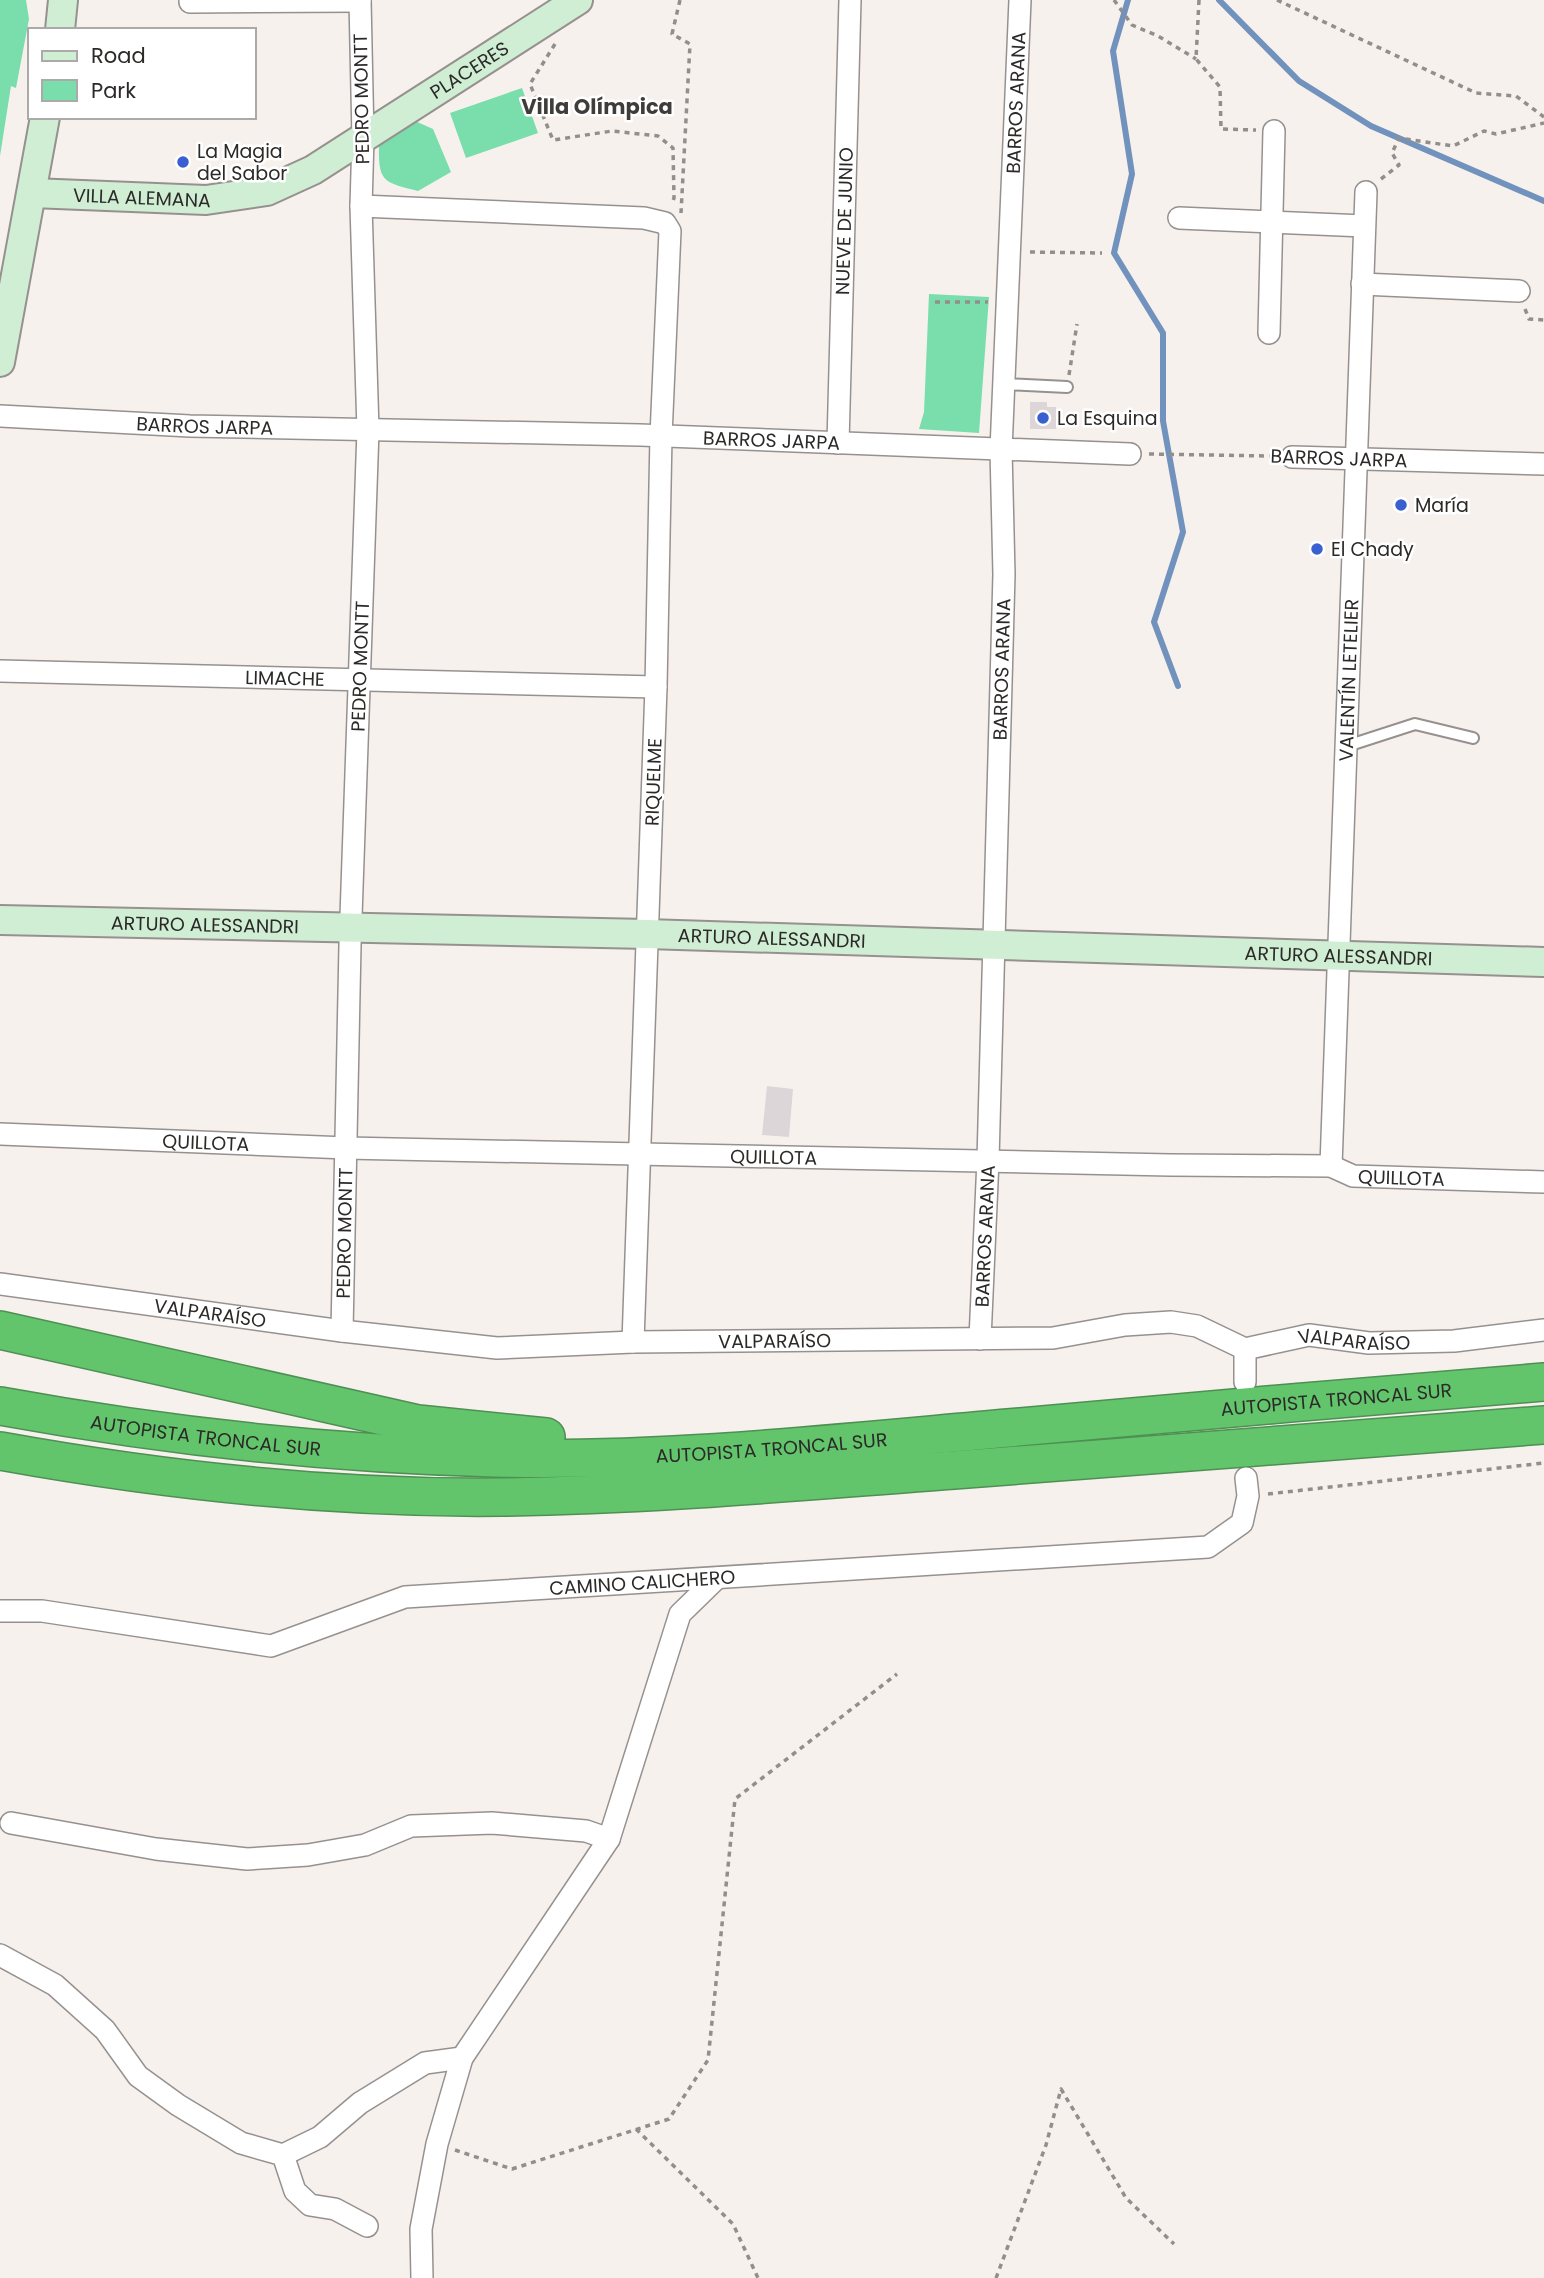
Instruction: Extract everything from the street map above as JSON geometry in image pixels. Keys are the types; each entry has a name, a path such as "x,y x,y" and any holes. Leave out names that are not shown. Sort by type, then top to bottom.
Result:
{"highway":[{"path":"0,1329 418,1424 549,1438 858,1441"},
{"name":"AUTOPISTA TRONCAL SUR","path":"0,1406 146,1431 229,1441 408,1455 499,1458 666,1456 1544,1382"},
{"name":"AUTOPISTA TRONCAL SUR","path":"0,1451 94,1467 227,1484 408,1496 513,1497 682,1490 1544,1425"}],"main road":[{"name":"PLACERES","path":"363,138 578,0"},
{"path":"60,28 65,1"},
{"path":"0,362 45,119"},
{"name":"VILLA ALEMANA","path":"32,193 206,200 241,196 267,191 313,170 363,138"},
{"name":"ARTURO ALESSANDRI","path":"0,920 647,934 1544,962"}],"street":[{"name":"NUEVE DE JUNIO","path":"838,443 850,0"},
{"name":"BARROS ARANA","path":"980,1339 988,1160 1004,574 1001,450 1020,0"},
{"name":"PEDRO MONTT","path":"342,1331 351,927 368,430 361,206 363,138 360,1"},
{"path":"190,2 360,1"},
{"path":"1269,333 1275,131"},
{"name":"VALENTÍN LETELIER","path":"1331,1166 1366,192"},
{"path":"361,206 644,218 664,223"},
{"path":"1179,218 1364,226"},
{"name":"RIQUELME","path":"633,1342 656,687 661,436 670,232 664,223"},
{"path":"1362,284 1519,290"},
{"name":"BARROS JARPA","path":"0,416 190,426 661,436 1130,454"},
{"name":"BARROS JARPA","path":"1292,457 1544,464"},
{"name":"LIMACHE","path":"0,671 656,687"},
{"name":"QUILLOTA","path":"0,1134 346,1147 1170,1166 1331,1166 1353,1175 1544,1182"},
{"name":"VALPARAÍSO","path":"0,1284 342,1331 497,1348 633,1342 1052,1338 1125,1325 1171,1322 1197,1326 1245,1349 1309,1335 1368,1343 1454,1341 1544,1330"},
{"path":"1245,1349 1245,1382"},
{"name":"CAMINO CALICHERO","path":"0,1612 42,1611 271,1646 405,1597 1208,1547 1242,1522 1247,1487"},
{"path":"422,2278 421,2229 437,2144 462,2058 609,1839 680,1614 717,1578"},
{"path":"11,1823 156,1849 247,1859 308,1855 365,1845 411,1826 492,1823 586,1831 609,1839"},
{"path":"0,1955 55,1985 105,2029 138,2076 168,2098 241,2143 283,2155 320,2137 360,2104 425,2063 462,2058"},
{"path":"283,2155 295,2190 310,2205 335,2209 367,2226"}],"lane":[{"path":"1004,384 1067,387"},
{"path":"1347,746 1415,724 1473,738"}],"path":[{"path":"664,223 681,213 690,44 672,34 680,0"},
{"path":"1114,0 1132,25 1158,36 1196,59 1220,87 1221,129 1275,131"},
{"path":"1196,59 1199,0"},
{"path":"1277,0 1476,93 1516,96 1544,117"},
{"path":"556,42 530,84 553,140 612,131 658,136 673,148 674,198 664,223"},
{"path":"1366,192 1399,165 1392,153 1399,138 1453,146 1484,131 1496,134 1544,123"},
{"path":"1010,251 1102,253"},
{"path":"934,302 1008,302"},
{"path":"1067,387 1077,324"},
{"name":"BARROS JARPA","path":"1130,454 1292,457"},
{"path":"1247,1487 1544,1463"},
{"path":"437,2144 512,2169 669,2119 708,2060 735,1799 897,1674"},
{"path":"996,2278 1046,2145 1061,2089 1126,2198 1174,2244"},
{"path":"636,2129 733,2224 758,2278"}],"green space":[{"path":"0,0 26,0 29,19 16,88 11,86 0,156"},
{"path":"522,88 538,133 466,158 450,113"},
{"path":"415,121 433,129 451,172 418,191 397,185 385,178 379,157 379,144"},
{"path":"929,294 989,297 979,433 919,429 924,412"}],"building":[{"name":"La Esquina","path":"1030,402 1047,402 1047,407 1056,407 1056,429 1030,429"},
{"path":"767,1086 793,1089 789,1137 762,1135"}],"waterway":[{"path":"1128,0 1113,51 1132,174 1114,253 1163,333 1163,421 1183,532 1154,622 1178,686"},
{"path":"1219,0 1299,81 1371,126 1544,201"}],"place":[{"name":"La Magia del Sabor","path":"183,162"},
{"name":"La Esquina","path":"1043,418"},
{"name":"María","path":"1401,505"},
{"name":"El Chady","path":"1317,549"}],"district":[{"name":"Villa Olímpica","path":"597,107"}]}
